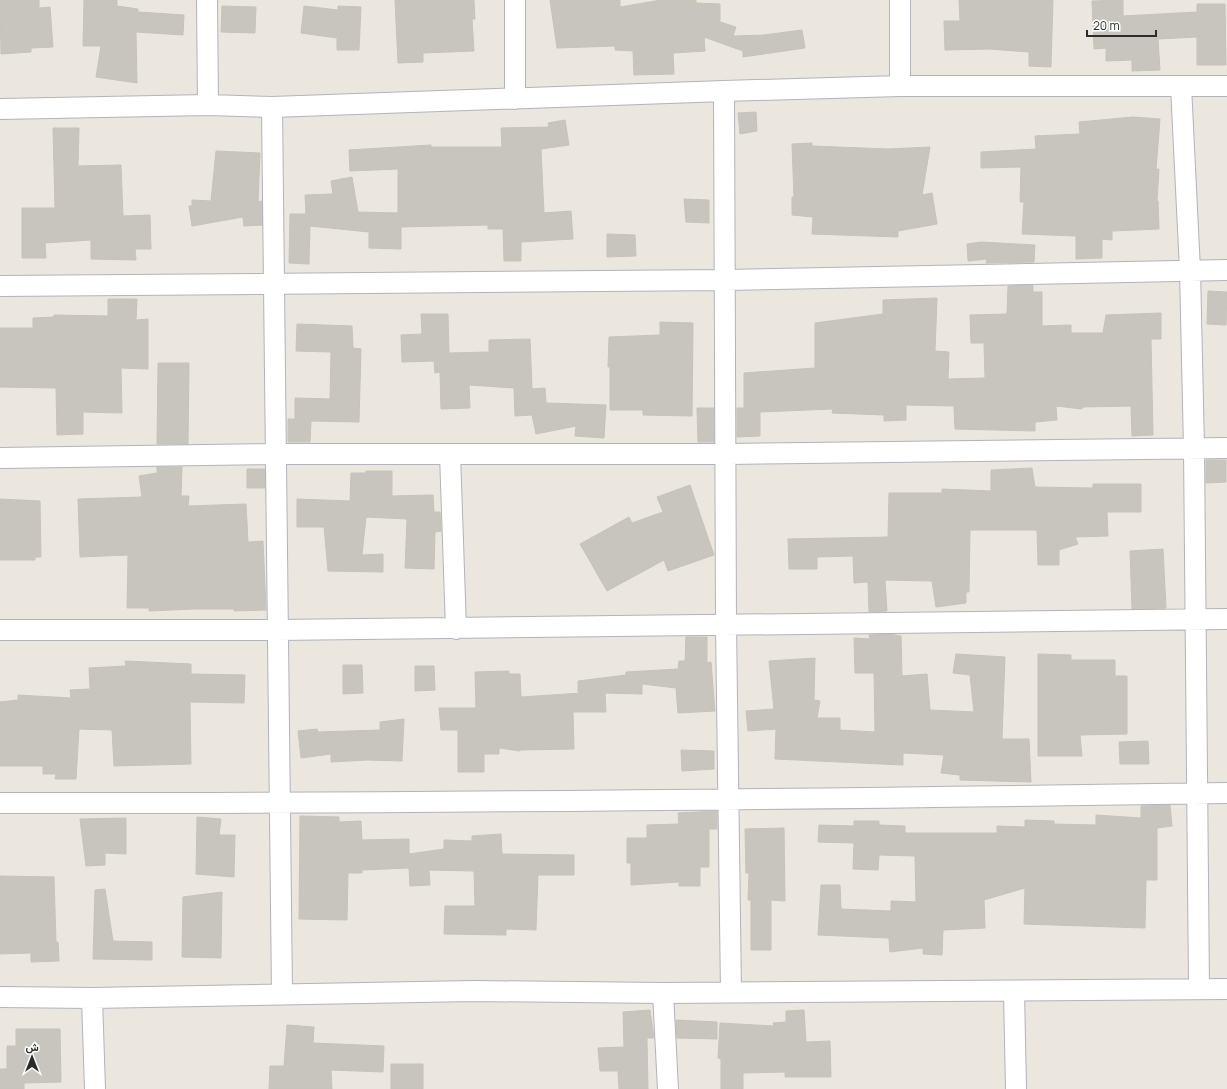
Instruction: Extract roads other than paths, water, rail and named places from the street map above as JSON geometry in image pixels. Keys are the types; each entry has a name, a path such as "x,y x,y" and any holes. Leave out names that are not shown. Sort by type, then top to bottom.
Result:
{"street":[{"path":"207,0 208,105"},
{"path":"515,0 515,99"},
{"path":"900,0 900,86"},
{"path":"0,109 208,105 272,107 724,90 900,86 1227,86"},
{"path":"1181,86 1190,270 1194,448 1199,989"},
{"path":"724,90 724,280 727,454 726,625 731,992"},
{"path":"272,107 276,283 278,803 282,994"},
{"path":"0,286 724,280 1227,270"},
{"path":"0,458 276,454 727,454 1227,448"},
{"path":"450,454 456,628"},
{"path":"0,630 277,630 1227,618"},
{"path":"0,803 728,800 1227,793"},
{"path":"0,997 92,998 474,991 663,993 1014,992 1227,989"},
{"path":"1014,992 1016,1089"},
{"path":"663,993 668,1089"},
{"path":"92,998 95,1089"}]}
